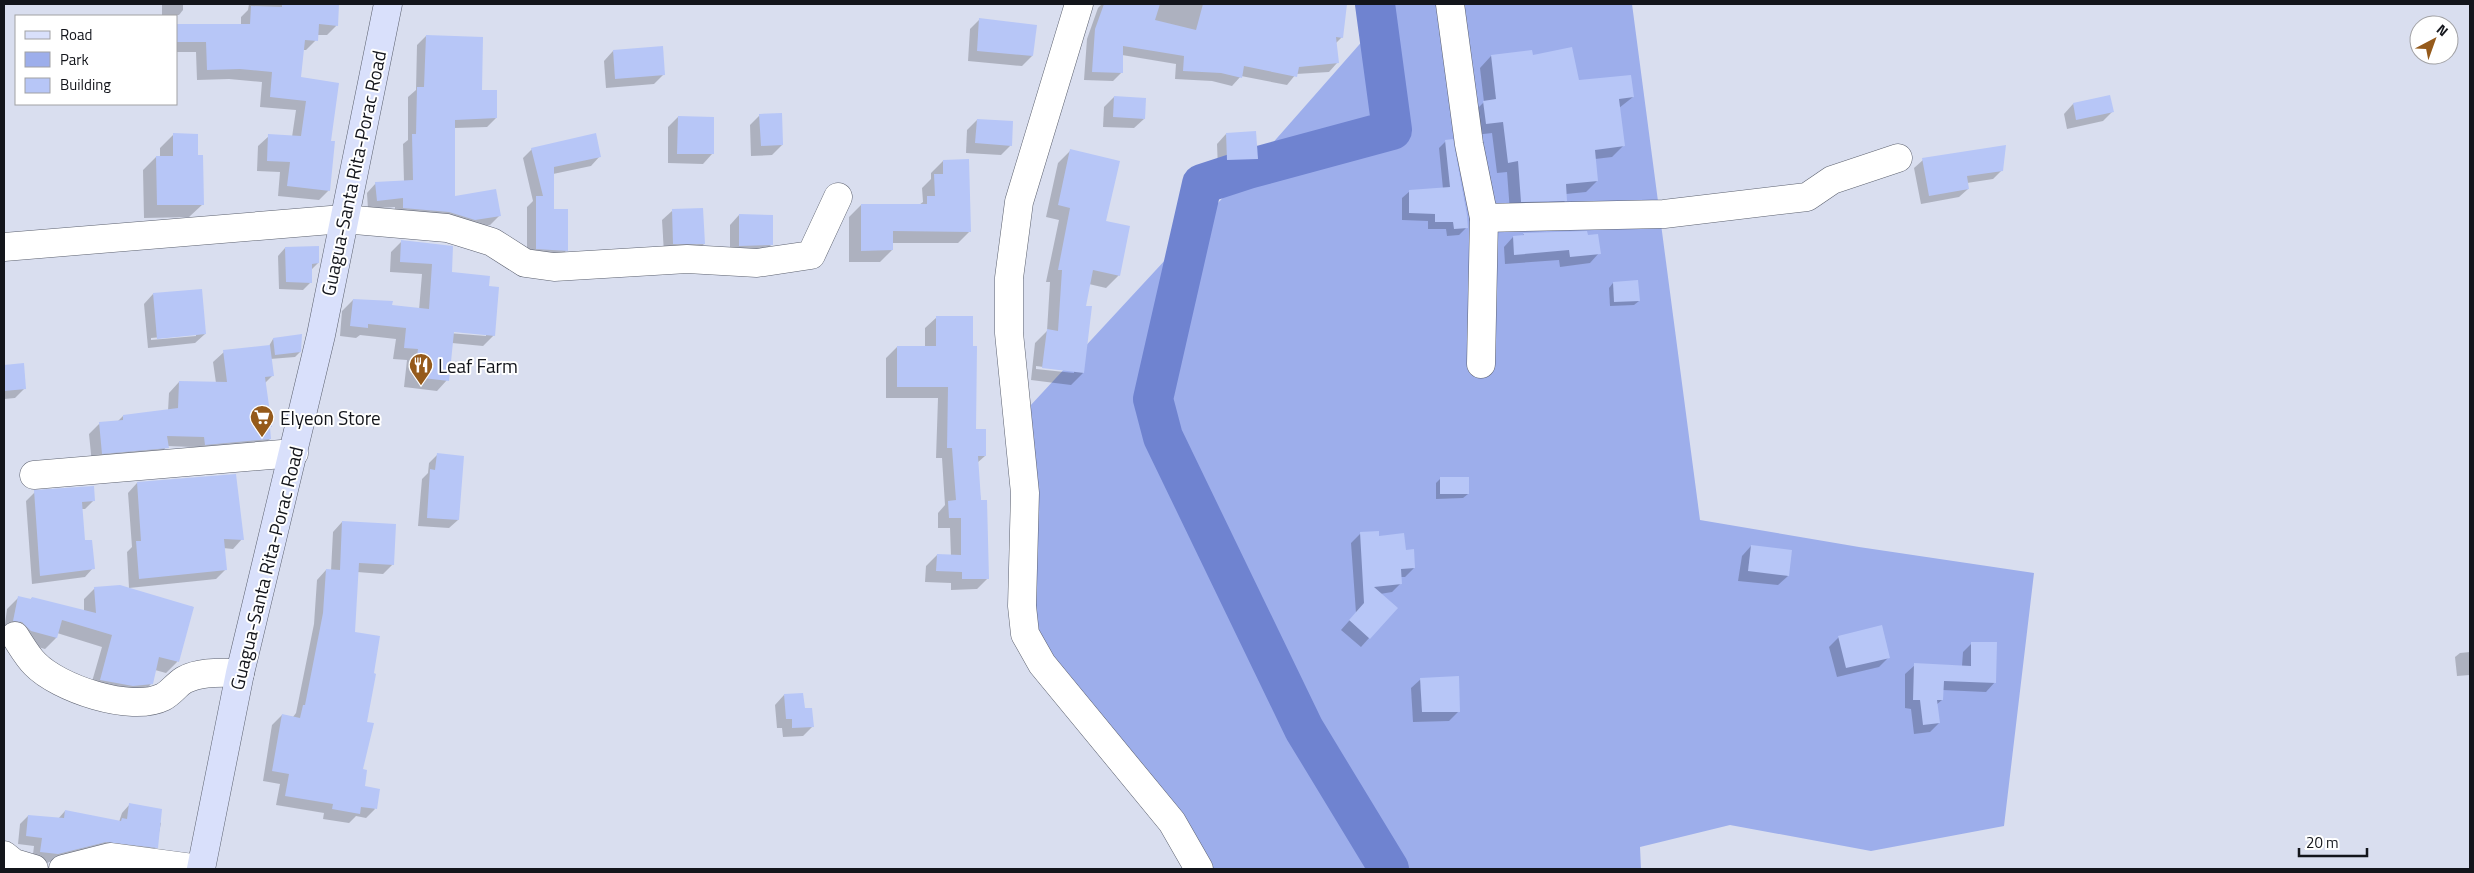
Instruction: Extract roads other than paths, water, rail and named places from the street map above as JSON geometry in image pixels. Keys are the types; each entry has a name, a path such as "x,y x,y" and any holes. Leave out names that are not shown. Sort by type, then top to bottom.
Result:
{"main road":[{"name":"Guagua-Santa Rita-Porac Road","path":"200,869 240,673 321,335 388,4"}],"street":[{"path":"1079,4 1018,202 1009,278 1009,333 1025,493 1022,606 1024,634 1042,664 1172,822 1199,869"},
{"path":"1450,4 1469,144 1484,218 1481,364"},
{"path":"1484,218 1664,214 1807,197 1832,180 1898,158"},
{"path":"4,247 343,219 447,228 492,242 525,263 554,267 687,259 757,264 811,255 838,198"},
{"path":"34,475 294,453"},
{"path":"15,636 35,664 63,685 89,694 114,699 137,702 162,697 184,680 197,675 212,672 240,673"},
{"path":"4,855 14,863 34,869"},
{"path":"63,869 110,857 200,869"}],"waterway":[{"path":"1375,4 1392,130 1248,169 1202,184 1153,399 1163,437 1304,729 1389,869"}],"place":[{"name":"Leaf Farm","path":"421,386"},
{"name":"Elyeon Store","path":"262,438"}]}
